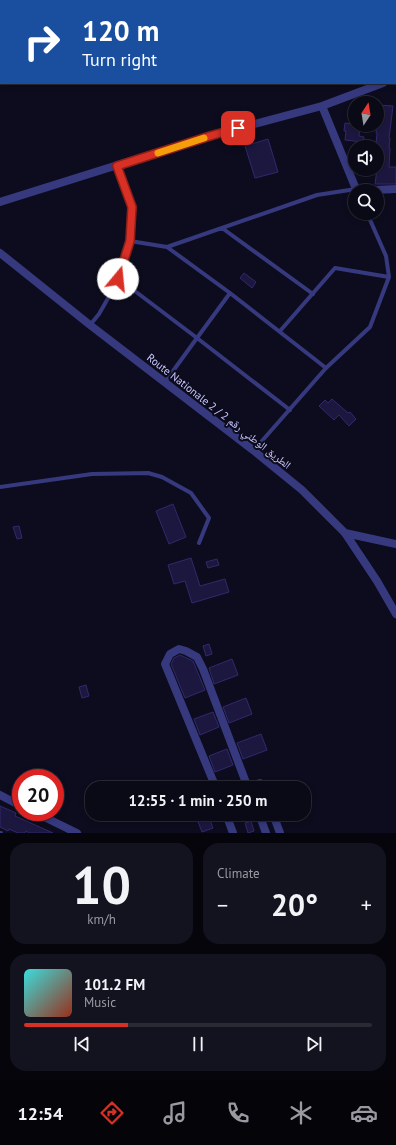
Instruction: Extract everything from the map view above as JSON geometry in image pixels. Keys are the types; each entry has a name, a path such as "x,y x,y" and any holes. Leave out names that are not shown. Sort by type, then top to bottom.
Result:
{"street":[{"path":"0,202 210,136 322,106 380,84"},
{"path":"322,106 354,184"},
{"path":"384,190 396,189"},
{"name":"Route Nationale 2 / الطريق الوطني رقم 2","path":"0,253 90,325 254,450 302,490 345,533 377,581 396,614"},
{"path":"345,533 396,544"},
{"path":"213,781 165,664 170,654 178,649 186,651 197,657 203,669 243,781"},
{"path":"0,795 12,801"},
{"path":"52,821 77,833"},
{"path":"229,821 233,833"},
{"path":"262,821 266,833"},
{"path":"276,821 280,833"}],"lane":[{"path":"90,325 99,314 118,279 130,241 132,207 117,166"},
{"path":"167,247 317,195 348,191"},
{"path":"254,450 326,368 370,326 389,277 386,256 370,220"},
{"path":"222,228 313,294"},
{"path":"130,241 167,247 280,331 326,368"},
{"path":"280,331 335,268 389,277"},
{"path":"118,279 290,410"},
{"path":"165,382 230,293"},
{"path":"0,487 92,474 148,473 162,477 191,493 209,518 199,543"}],"building":[{"path":"384,105 393,106 389,138 389,167 396,167 396,184 375,184 376,176 384,176 384,140 376,140 376,133 384,132"},
{"path":"345,123 348,123 348,132 359,132 359,136 364,137 363,140 345,140 346,131 344,131"},
{"path":"268,139 278,172 255,178 245,146"},
{"path":"244,273 256,282 252,288 240,278"},
{"path":"332,399 348,413 350,412 356,419 349,426 339,415 334,420 319,406 325,400 328,403"},
{"path":"173,504 186,537 169,544 156,511"},
{"path":"19,526 22,538 17,539 13,527"},
{"path":"191,558 200,586 225,579 229,592 192,603 185,581 174,584 168,565"},
{"path":"217,559 219,565 208,568 206,562"},
{"path":"209,644 212,654 206,656 203,646"},
{"path":"180,655 193,661 205,690 185,698 171,664 174,658"},
{"path":"232,659 238,675 214,684 209,668"},
{"path":"86,685 89,696 82,698 79,687"},
{"path":"246,698 252,714 229,723 223,707"},
{"path":"213,712 219,727 200,735 194,719"},
{"path":"261,734 267,750 243,759 237,743"},
{"path":"227,749 233,765 215,772 209,756"},
{"path":"0,806 12,811 12,821 26,821 53,833 29,833 26,831 25,833 18,833 9,829 8,831 0,827"},
{"path":"198,821 210,821 213,828 202,832"},
{"path":"251,821 254,831 248,833 245,823"}],"slow traffic":[{"path":"158,153 204,138"}],"route":[{"path":"118,279 130,241 132,207 117,166 238,128"}]}
